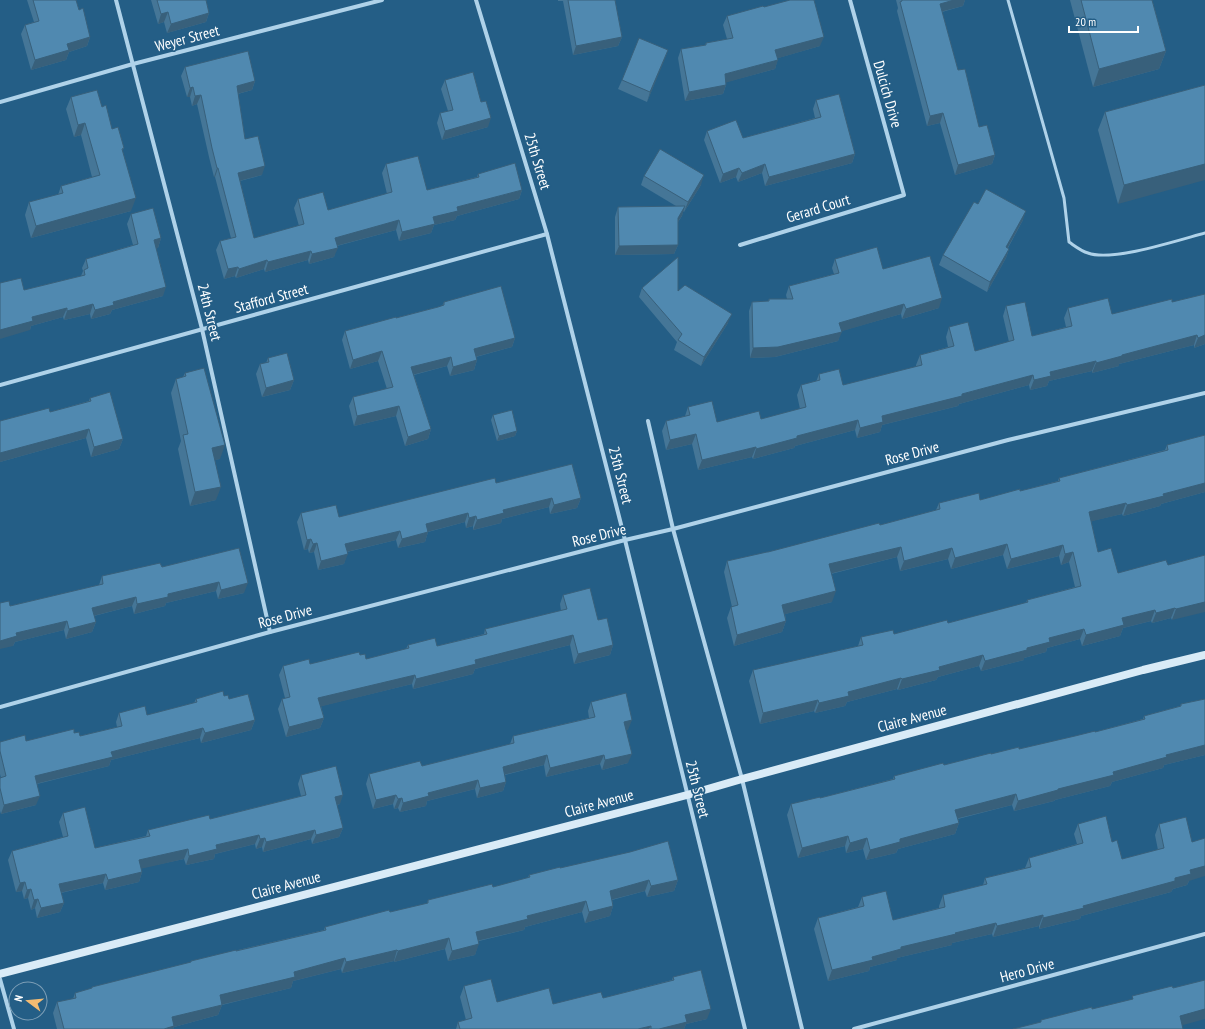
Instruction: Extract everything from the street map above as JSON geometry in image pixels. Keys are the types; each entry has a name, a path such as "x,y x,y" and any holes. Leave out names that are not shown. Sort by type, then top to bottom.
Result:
{"street":[{"name":"24th Street","path":"116,0 202,329 270,632"},
{"name":"Weyer Street","path":"0,102 133,64 382,0"},
{"name":"25th Street","path":"476,0 548,234 745,1029"},
{"name":"Dulcich Drive","path":"850,0 904,195"},
{"name":"Gerard Court","path":"740,245 904,195"},
{"name":"Stafford Street","path":"0,385 548,234"},
{"name":"Rose Drive","path":"0,707 270,632 625,540 673,529 1008,440 1205,393"},
{"path":"648,421 673,529 742,778 802,1029"},
{"name":"Claire Avenue","path":"0,974 687,795 742,778 1135,672 1205,655"},
{"name":"Hero Drive","path":"854,1029 1205,934"},
{"path":"0,979 14,1029"}],"lane":[{"path":"1008,0 1064,198 1069,242 1088,253 1107,255 1135,251 1205,233"}],"building":[{"path":"33,0 76,0 79,10 83,8 90,37 67,44 69,50 35,60 25,25 39,21"},
{"path":"157,0 206,0 209,13 171,24 168,12 161,14"},
{"path":"568,0 615,0 622,37 576,46"},
{"path":"790,0 814,0 824,37 775,50 778,60 725,74 726,85 689,92 681,49 706,45 706,43 733,38 727,16"},
{"path":"902,0 954,0 940,4 958,70 965,69 979,127 987,125 995,155 958,165 943,113 930,116 900,2"},
{"path":"1081,0 1152,0 1166,51 1099,69"},
{"path":"639,38 668,50 650,92 622,80"},
{"path":"248,51 255,81 237,86 245,139 258,136 265,166 238,173 254,238 304,224 298,199 323,192 328,210 392,192 386,164 418,156 427,190 479,177 478,174 515,163 522,190 457,207 458,211 433,217 435,224 402,232 399,220 335,238 338,248 312,254 311,251 268,262 267,260 239,269 238,267 228,269 220,241 236,237 212,148 201,95 195,96 193,87 190,88 185,67"},
{"path":"473,72 481,102 486,101 491,118 445,131 440,113 453,110 445,80"},
{"path":"1205,85 1205,164 1124,185 1105,112"},
{"path":"97,90 102,107 106,105 112,129 118,127 124,148 122,149 136,198 36,226 29,202 63,193 61,186 100,175 85,123 78,125 71,97"},
{"path":"839,94 855,154 769,177 765,164 742,173 739,168 723,174 707,131 736,120 743,138 821,117 816,100"},
{"path":"660,149 704,175 688,202 644,176"},
{"path":"986,189 1026,211 1006,247 1009,249 990,282 943,255 974,202 978,204"},
{"path":"685,206 678,218 678,245 619,246 618,207"},
{"path":"153,208 161,238 154,240 166,287 113,302 114,305 95,310 93,304 67,311 67,308 32,317 33,321 0,330 0,283 21,278 24,290 85,275 84,270 88,268 86,259 138,244 131,214"},
{"path":"877,247 883,269 930,256 942,298 906,309 904,304 839,323 842,332 778,347 753,348 752,302 769,301 769,299 793,299 789,286 839,273 835,259"},
{"path":"678,257 678,291 685,285 732,314 704,357 678,340 682,334 642,288"},
{"path":"501,286 515,338 474,349 477,360 453,367 451,357 411,367 431,429 408,437 399,406 357,416 353,397 393,387 382,351 353,360 345,331 438,307 444,305 444,302"},
{"path":"1205,294 1205,335 1198,338 1197,335 1096,363 1096,361 1050,372 1051,376 1034,380 1033,375 962,394 962,396 882,416 883,422 860,428 858,420 797,436 797,438 756,449 756,447 702,460 696,434 670,440 666,421 690,415 688,407 712,401 717,422 759,411 761,419 806,407 801,385 820,380 819,374 839,369 843,385 922,365 920,355 954,346 949,327 968,322 975,351 1014,340 1006,306 1025,302 1032,336 1072,326 1068,308 1108,298 1112,314 1172,299 1172,302"},
{"path":"287,353 294,380 266,388 260,364 269,362 268,358"},
{"path":"204,368 225,445 212,448 221,487 195,492 183,435 188,434 176,379 186,376 185,373"},
{"path":"110,392 123,439 94,447 89,429 0,453 0,421 49,408 50,412 91,401 90,398"},
{"path":"512,410 517,431 499,436 493,415"},
{"path":"1205,435 1205,483 1163,494 1164,496 1089,512 1098,552 1111,548 1118,573 1166,560 1168,565 1205,555 1205,602 1156,613 1155,610 1122,618 1124,625 1086,635 1084,629 1049,638 1050,642 1027,648 1027,650 985,661 983,655 939,667 940,670 901,678 848,692 849,696 819,703 818,700 763,713 753,670 863,645 861,637 893,630 894,634 947,620 948,623 1028,602 1027,600 1081,586 1073,552 1065,554 1063,545 1011,559 1007,544 955,558 952,548 904,561 901,547 829,564 836,591 782,605 786,621 737,635 731,607 738,605 727,561 768,552 879,523 880,525 940,509 939,503 979,493 980,500 1020,489 1020,491 1060,481 1059,478 1168,450 1167,445"},
{"path":"572,464 581,498 554,505 552,498 503,510 504,513 477,520 476,516 469,518 468,513 426,524 428,532 402,539 400,531 345,544 348,554 321,561 317,543 313,544 311,539 307,540 301,513 336,505 339,517 495,478 496,483"},
{"path":"239,548 248,583 221,590 219,582 168,594 168,597 137,604 136,597 92,608 96,622 69,629 67,621 16,633 17,636 0,641 0,603 9,601 10,606 103,584 102,576 160,563 162,567"},
{"path":"590,588 598,620 607,618 613,645 578,654 573,635 475,660 476,664 416,679 415,675 318,698 324,718 289,727 282,699 290,697 283,666 309,659 310,664 359,652 360,655 365,654 366,659 409,648 408,645 435,638 437,646 487,634 485,629 567,609 563,595"},
{"path":"223,691 224,696 228,695 229,699 248,694 255,720 205,733 203,728 111,752 113,757 35,776 40,796 4,805 0,788 0,778 6,776 0,751 0,742 25,735 26,741 74,729 74,733 79,732 80,736 122,726 119,713 145,706 147,715 197,702 196,699"},
{"path":"626,693 632,720 624,722 632,754 605,760 604,755 550,768 547,755 503,767 506,782 480,788 478,780 428,793 429,796 403,803 402,798 398,799 396,795 376,800 369,774 420,761 422,766 514,743 513,736 595,717 591,702"},
{"path":"1205,699 1205,745 1166,755 1167,757 1113,772 1114,775 1018,801 1016,794 955,810 959,823 900,839 900,842 870,850 867,838 850,843 848,836 802,848 791,804 895,779 894,776 943,763 944,765 991,753 1019,747 1019,749 1095,732 1145,719 1144,716 1181,706 1181,704"},
{"path":"336,766 343,795 335,797 343,828 316,835 315,830 266,842 265,838 260,839 259,835 216,845 217,849 189,856 188,849 139,860 142,872 108,880 106,874 59,884 64,903 41,908 38,899 34,900 31,889 27,890 25,882 20,883 12,851 68,836 63,813 85,807 95,848 150,836 148,830 209,815 210,819 306,795 301,775"},
{"path":"1106,816 1112,842 1117,840 1122,859 1164,848 1159,824 1186,817 1192,842 1205,838 1205,866 1190,870 1191,874 1175,878 1175,881 1083,906 1084,908 1043,918 1043,915 997,926 996,923 955,933 956,934 901,947 901,949 872,957 873,960 832,970 818,918 864,906 862,897 886,891 893,920 945,907 943,895 987,884 985,878 1031,867 1029,858 1083,843 1078,824"},
{"path":"668,841 678,880 651,886 649,880 610,891 613,906 589,912 586,901 527,916 528,919 476,932 479,944 452,951 449,938 346,962 345,958 294,972 295,977 220,995 222,1005 172,1017 174,1026 164,1029 64,1029 57,1002 76,998 75,993 92,987 236,950 326,930 325,927 389,910 390,912 428,903 428,900 492,884 493,887 530,877 529,875 630,852"},
{"path":"701,970 711,1009 685,1015 687,1022 659,1029 651,1029 651,1026 638,1029 460,1029 458,1022 472,1018 464,986 491,979 497,1002 549,988 553,1004 601,992 603,998 674,980 673,977"},
{"path":"1205,980 1205,1009 1180,1016 1183,1029 1013,1029 1092,1007 1092,1009 1133,999 1132,996 1172,986 1173,988"}]}
